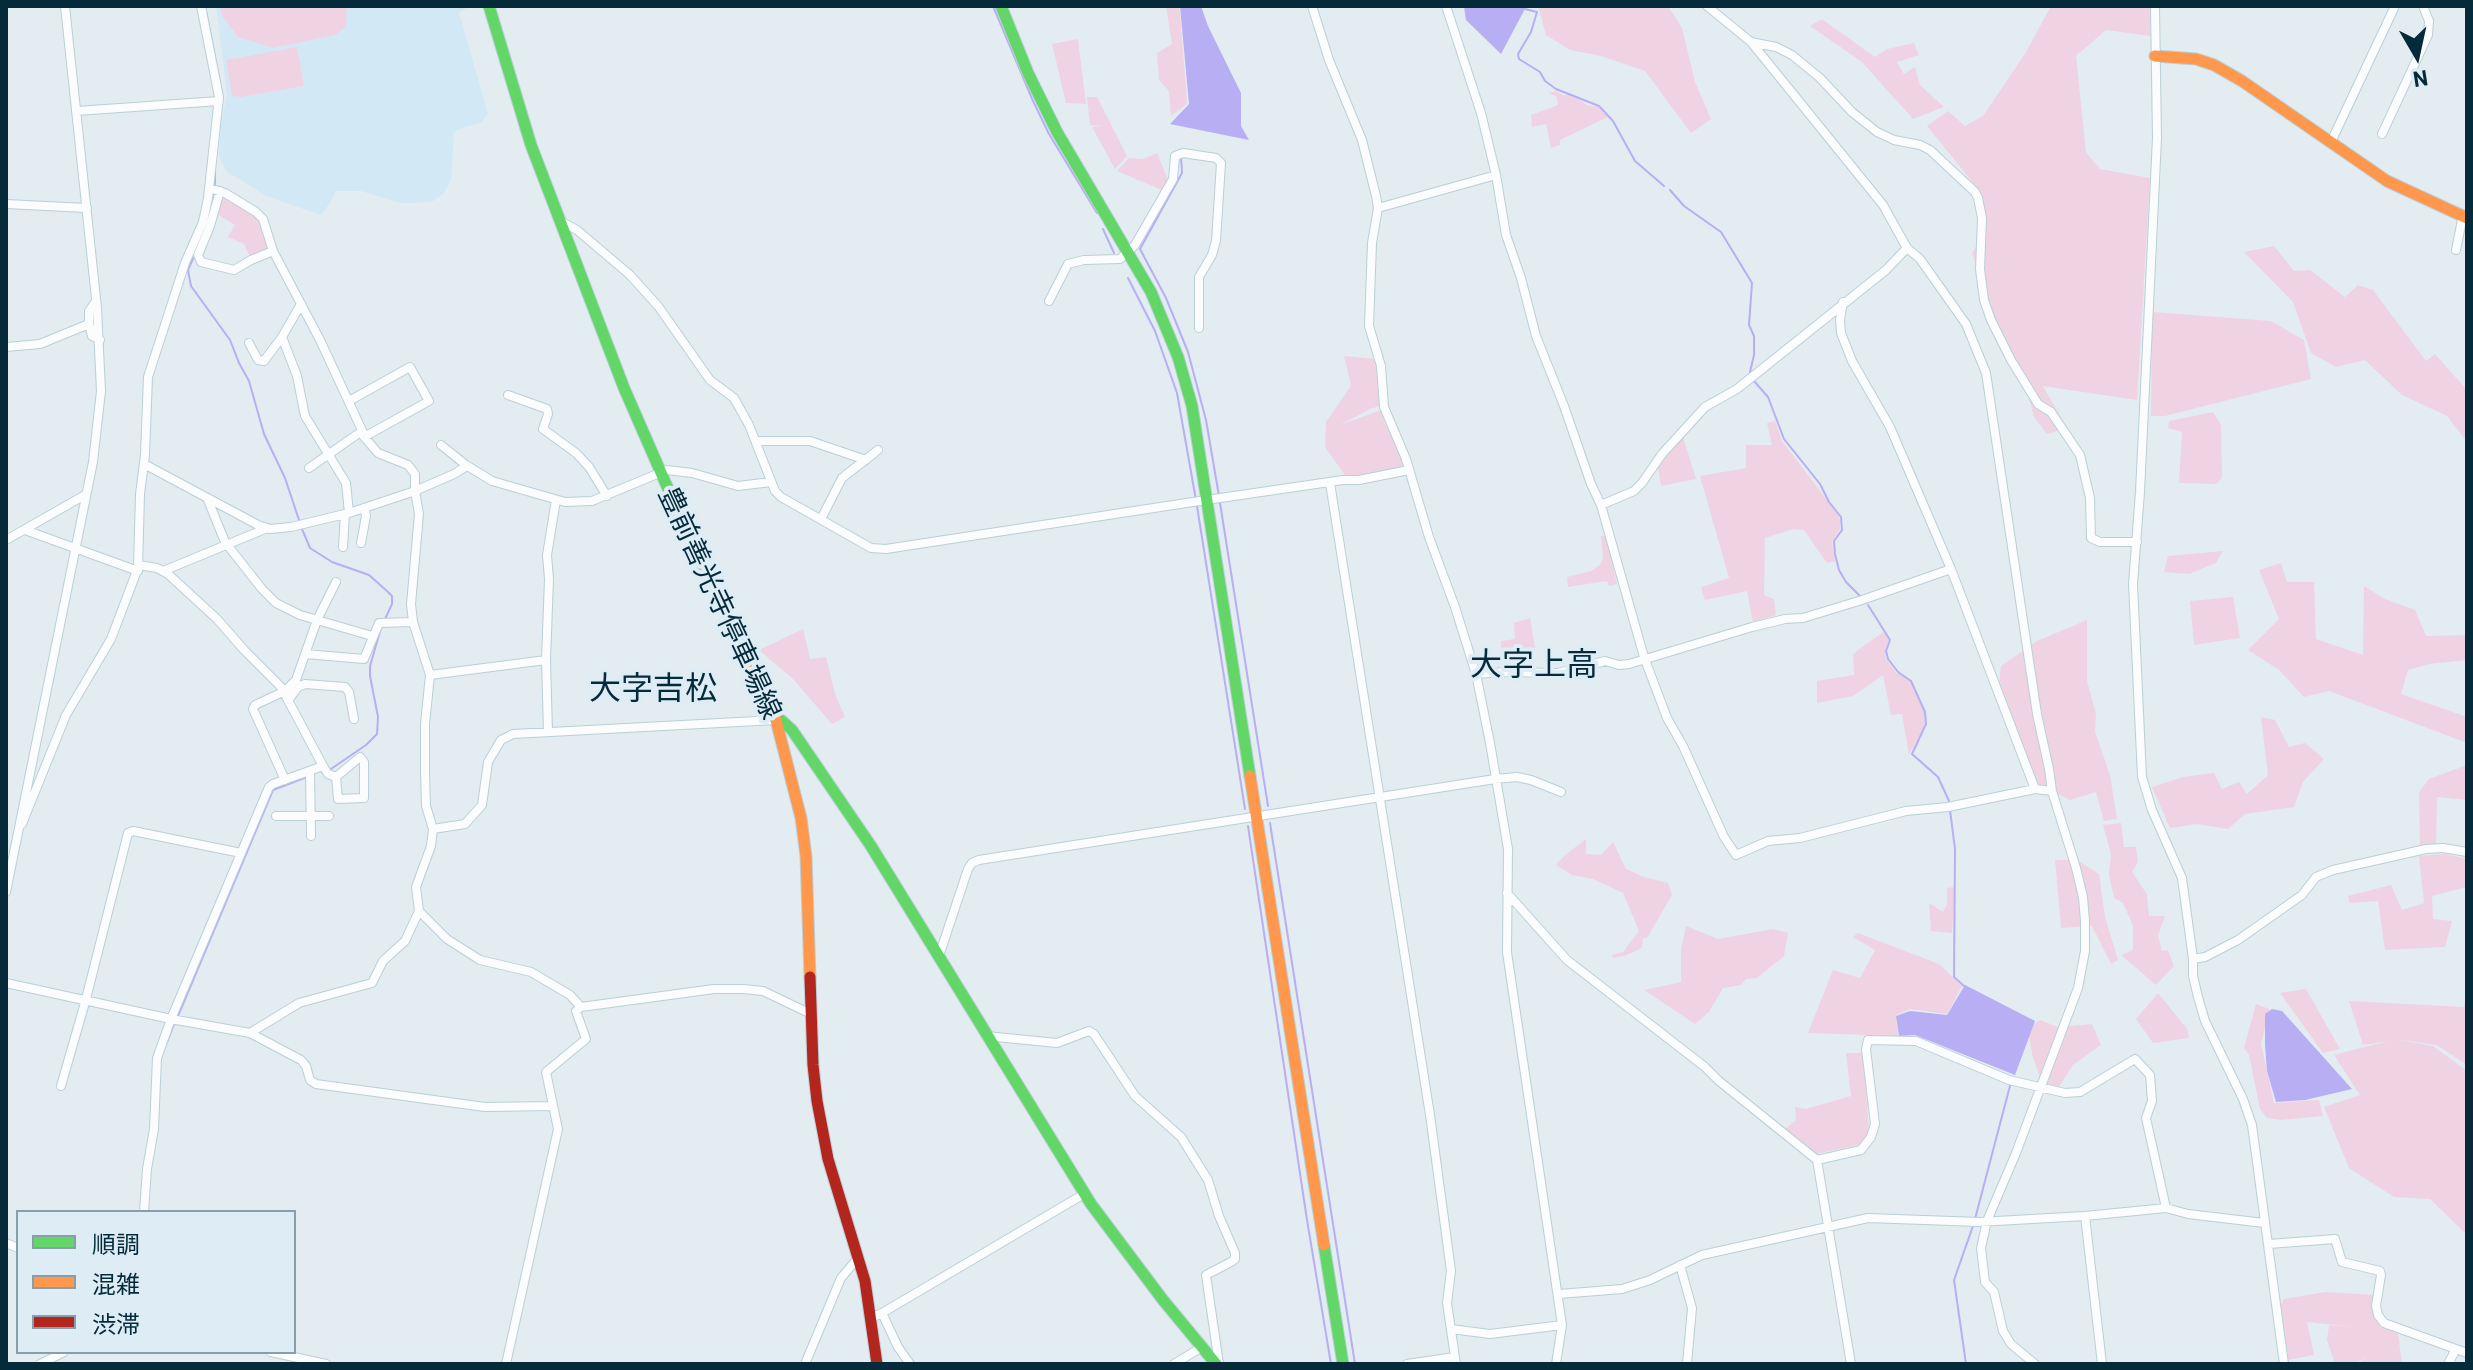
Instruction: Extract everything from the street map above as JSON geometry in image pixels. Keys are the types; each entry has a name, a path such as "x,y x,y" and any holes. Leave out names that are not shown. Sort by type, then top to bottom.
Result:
{"street":[{"path":"6,892 93,462 100,412 100,340 65,6"},
{"path":"6,852 17,834 66,715 111,639 138,568 146,399 151,365 185,263 203,222 219,101 201,6"},
{"name":"豊前善光寺停車場線","path":"489,6 519,108 618,374 660,474 720,605 767,694 776,720 805,846 813,1065 822,1135 876,1316 877,1364"},
{"path":"1001,6 1028,73 1057,132 1151,292 1178,357 1198,438 1343,1364"},
{"path":"1312,6 1329,60 1362,140 1378,208 1372,243 1369,326 1381,366 1384,407 1409,470 1476,674 1508,849 1507,952 1559,1294 1562,1325 1556,1364"},
{"path":"1446,6 1472,84 1496,175 1506,235 1536,336 1601,505 1644,657 1667,718 1690,759 1724,837 1736,855 1768,841 1800,838 1906,811 1948,807 2035,789 2052,791"},
{"path":"1707,6 1751,42 1883,205 1907,248 1920,259 1966,324 1986,373 2037,714 2052,791 2083,897 2086,938 2078,988 2040,1088 1979,1222 1985,1282 1994,1292 2001,1326 2006,1337 2035,1364"},
{"path":"2155,6 2157,138 2133,609 2142,777 2152,810 2182,878 2193,976 2205,1021 2243,1099 2252,1125 2284,1364"},
{"path":"2331,142 2395,6"},
{"path":"2382,134 2428,35 2429,21 2423,6"},
{"path":"1751,42 1776,47 1799,59 1852,112 1877,132 1930,150 1975,192 1982,218 1980,269 1984,300 2011,360 2038,404 2051,412 2080,455 2090,498 2091,538 2100,542 2137,542"},
{"path":"2155,56 2196,59 2214,65 2387,181 2465,216 2456,250"},
{"path":"77,111 219,101"},
{"path":"1049,301 1068,264 1084,260 1120,259 1135,245 1173,179 1175,156 1183,153 1220,160 1216,241 1199,277 1199,328"},
{"path":"1378,208 1496,175"},
{"path":"209,188 220,191 260,215 273,251 370,447 411,468 415,474 419,514 411,600 413,622 430,675 425,724 425,773 426,806 433,829 431,846 416,887 419,911 405,941 383,961 372,983 299,1003 250,1033"},
{"path":"220,191 198,255 201,262 234,270 273,251"},
{"path":"6,204 87,208"},
{"path":"559,220 577,230 630,275 663,313 710,380 734,398 749,425 771,482 781,497 866,546 881,549 1359,480 1409,470"},
{"path":"1601,505 1634,491 1662,454 1705,407 1737,389 1886,270 1907,248"},
{"path":"96,300 90,308 89,324 92,336 100,340"},
{"path":"1843,302 1841,333 1890,427 1951,569 2035,789"},
{"path":"249,343 258,360 264,361 301,304"},
{"path":"6,347 40,344 89,324"},
{"path":"282,337 297,376 305,416 346,483 347,513 343,547"},
{"path":"309,468 328,453 429,401 410,367 349,401"},
{"path":"508,395 547,409 543,429 576,453 607,496"},
{"path":"756,441 810,441 866,460"},
{"path":"441,445 492,481 556,500 583,503 667,470 682,470 738,486 771,482"},
{"path":"821,519 842,478 878,450"},
{"path":"144,464 266,529"},
{"path":"25,530 138,568 163,571 266,529 291,527 347,513 415,491 467,466"},
{"path":"1330,483 1430,1115 1451,1271 1447,1303 1456,1360 1407,1364"},
{"path":"6,540 85,495"},
{"path":"208,499 226,543 276,603 291,612 372,636"},
{"path":"548,732 547,555 556,500"},
{"path":"344,532 362,539 366,516 364,508"},
{"path":"1476,674 1558,673 1605,661 1619,665 1785,619 1803,618 1951,569"},
{"path":"163,571 217,619 287,695 323,766 328,774 336,777"},
{"path":"287,695 336,582"},
{"path":"305,654 364,659 379,623 413,622"},
{"path":"430,675 546,660"},
{"path":"285,780 253,709 255,705 287,695 305,684 345,687 349,692 354,719"},
{"path":"433,829 465,824 482,805 486,768 504,737 517,733 781,720 792,730 871,846 1084,1194 1126,1253 1218,1364"},
{"path":"360,757 364,762 364,798 338,799 336,777 360,757"},
{"path":"144,1210 154,1129 157,1058 171,1019 269,787 323,766"},
{"path":"310,772 311,836"},
{"path":"939,956 968,869 979,860 1495,779 1517,777 1561,792"},
{"path":"276,816 329,816"},
{"path":"61,1086 129,832 241,853"},
{"path":"2193,959 2205,957 2238,940 2302,895 2316,877 2333,870 2426,849 2467,852"},
{"path":"1507,893 1567,960 1705,1067 1817,1160 1851,1364"},
{"path":"419,911 447,939 480,960 531,972 570,995 581,1007"},
{"path":"6,983 250,1033 301,1060 310,1080 316,1084 485,1107 552,1106"},
{"path":"506,1364 558,1129 546,1072 586,1039 576,1011 581,1007 714,989 743,989 763,991 811,1014"},
{"path":"986,1036 1057,1043 1089,1031 1135,1096 1181,1137 1208,1180 1235,1253 1235,1259 1206,1275 1218,1364"},
{"path":"1817,1160 1861,1150 1871,1137 1875,1124 1866,1049 1868,1040 1916,1041 2011,1080 2065,1093 2080,1092 2135,1059 2150,1075 2152,1101 2146,1118 2166,1208"},
{"path":"910,1364 876,1316 1084,1194"},
{"path":"1559,1294 1622,1289 1650,1280 1702,1255 1868,1218 1979,1222 2166,1208 2188,1214 2264,1223"},
{"path":"2085,1216 2102,1364"},
{"path":"2269,1244 2335,1239 2342,1262 2380,1271 2376,1306 2384,1323 2467,1353"},
{"path":"805,1364 841,1278 858,1258"},
{"path":"1680,1265 1692,1308 1687,1364"},
{"path":"1451,1329 1490,1334 1562,1325"},
{"path":"1174,1364 1202,1347"},
{"path":"2448,1364 2456,1349"},
{"path":"280,1354 326,1364"}],"shaded area":[{"path":"216,6 470,6 459,13 488,113 482,122 457,130 454,134 451,179 444,193 433,201 400,203 361,191 336,191 321,215 266,196 226,171 219,156 227,94"},
{"path":"220,6 347,6 346,27 335,35 273,48 238,37 222,16"},
{"path":"1166,6 1178,6 1180,12 1187,104 1171,116 1169,91 1159,80 1157,53 1172,44"},
{"path":"1180,6 1201,6 1241,93 1241,126 1249,140 1170,124 1189,104"},
{"path":"1464,6 1526,7 1501,54 1466,20"},
{"path":"1538,6 1668,6 1682,28 1695,82 1711,119 1691,133 1645,71 1601,56 1570,50 1546,35"},
{"path":"2051,6 2151,6 2150,36 2106,30 2076,56 2086,152 2100,169 2150,178 2137,400 2043,386 2067,428 2047,434 2034,417 2027,391 1987,300 1972,253 1984,234 1984,213 1978,189 1927,126 1948,111 1965,126 1983,116 2026,52"},
{"path":"1822,19 1875,57 1887,49 1914,43 1919,55 1897,62 1904,74 1915,67 1920,85 1944,107 1913,119 1862,62 1810,26"},
{"path":"1078,39 1086,104 1066,103 1052,44"},
{"path":"297,47 304,86 232,96 226,60"},
{"path":"1556,91 1598,107 1608,117 1560,140 1560,145 1551,148 1546,124 1532,127 1531,115 1558,105 1557,97 1549,93"},
{"path":"1087,97 1097,97 1127,156 1115,169 1092,127 1101,126 1090,125"},
{"path":"1157,153 1168,180 1162,190 1117,171 1129,158 1143,159"},
{"path":"225,195 258,217 269,250 250,257 244,244 228,237 235,225 217,214"},
{"path":"2274,246 2294,271 2310,270 2345,297 2358,285 2373,290 2426,361 2435,354 2467,390 2467,442 2447,416 2402,395 2365,360 2336,367 2311,353 2293,302 2244,252"},
{"path":"2152,312 2271,321 2304,340 2311,379 2165,416 2151,416"},
{"path":"1344,356 1375,359 1380,406 1340,425 1381,410 1405,467 1347,478 1325,447 1326,422 1351,386"},
{"path":"2213,412 2221,425 2222,478 2216,484 2179,483 2182,432 2168,428 2169,421"},
{"path":"1775,421 1782,441 1837,513 1840,529 1832,541 1835,561 1827,563 1804,530 1793,529 1765,538 1764,595 1774,599 1776,615 1753,622 1747,591 1705,600 1701,587 1729,578 1700,476 1746,468 1746,445 1772,445 1767,423"},
{"path":"1683,437 1696,479 1661,486 1658,467"},
{"path":"1601,536 1606,536 1617,584 1609,586 1607,581 1568,587 1567,577 1591,571 1600,565 1603,557"},
{"path":"2223,551 2216,563 2189,574 2164,572 2168,556"},
{"path":"2281,563 2287,582 2314,582 2316,639 2363,655 2364,586 2385,599 2415,610 2426,636 2467,635 2467,660 2429,664 2408,670 2401,694 2467,717 2467,743 2329,691 2304,697 2278,669 2248,650 2279,619 2259,570"},
{"path":"2233,597 2240,638 2194,645 2190,601"},
{"path":"1530,618 1535,648 1522,651 1522,667 1502,669 1501,641 1515,639 1514,623"},
{"path":"2087,620 2087,681 2096,714 2095,732 2110,775 2117,819 2104,821 2096,792 2070,800 2035,783 1999,686 2001,666 2037,641"},
{"path":"803,629 810,659 826,657 835,694 845,717 832,724 793,679 759,650"},
{"path":"1883,632 1889,639 1886,659 1896,673 1911,682 1924,710 1925,726 1909,755 1902,714 1891,715 1883,675 1853,696 1817,703 1817,681 1854,675 1853,654"},
{"path":"2261,717 2275,720 2289,747 2305,743 2324,759 2303,782 2294,807 2245,814 2228,829 2197,824 2170,828 2152,787 2183,777 2214,773 2222,789 2239,782 2247,794 2268,775"},
{"path":"2467,765 2467,800 2437,797 2436,845 2420,847 2419,792 2429,779"},
{"path":"2121,823 2124,847 2136,847 2138,862 2132,872 2147,894 2149,916 2165,916 2158,935 2162,951 2168,950 2174,966 2156,985 2121,955 2133,950 2133,926 2123,903 2114,898 2109,874 2111,854 2103,825"},
{"path":"1586,839 1586,854 1601,855 1613,842 1626,869 1668,883 1672,895 1647,938 1643,938 1642,948 1624,956 1613,958 1612,955 1623,952 1639,931 1623,893 1593,879 1572,875 1556,865"},
{"path":"2445,854 2467,859 2467,887 2432,896 2433,919 2452,921 2445,947 2385,950 2378,901 2350,903 2348,896 2391,885 2402,910 2424,903 2419,856"},
{"path":"2055,860 2077,860 2099,874 2105,917 2118,960 2111,964 2092,926 2061,928"},
{"path":"1955,887 1952,933 1931,931 1929,903 1943,912 1947,904 1947,888"},
{"path":"1686,926 1718,939 1773,929 1788,933 1784,956 1757,978 1723,988 1709,1012 1695,1024 1644,990 1681,982 1681,950"},
{"path":"1858,933 1939,964 1962,986 1947,1014 1910,1009 1896,1015 1898,1036 1808,1033 1833,970 1860,978 1875,950 1853,937"},
{"path":"1965,985 2035,1021 2015,1075 1915,1035 1899,1036 1896,1016 1910,1011 1947,1015"},
{"path":"2306,989 2340,1049 2323,1053 2280,993"},
{"path":"2467,991 2467,1065 2437,1045 2394,1039 2433,1046 2467,1071 2467,1235 2430,1199 2394,1197 2349,1168 2324,1107 2360,1095 2334,1055 2388,1041 2363,1045 2349,1001 2464,1007"},
{"path":"2158,993 2187,1029 2189,1038 2153,1043 2136,1019"},
{"path":"2256,1004 2269,1009 2261,1044 2274,1103 2319,1100 2323,1116 2280,1120 2267,1118 2260,1109 2249,1055 2244,1048"},
{"path":"2272,1009 2282,1011 2352,1089 2305,1100 2276,1102 2267,1071 2265,1045 2265,1014"},
{"path":"2040,1020 2058,1027 2092,1024 2101,1045 2073,1065 2058,1088 2043,1086 2032,1054 2028,1029"},
{"path":"1846,1053 1863,1053 1869,1132 1862,1144 1816,1154 1784,1130 1796,1120 1795,1107 1806,1109 1851,1096"},
{"path":"2325,1292 2375,1295 2379,1325 2398,1333 2402,1364 2358,1364 2366,1357 2355,1364 2335,1364 2327,1340 2329,1325 2356,1327 2307,1322 2314,1355 2288,1360 2281,1305 2284,1299"}],"waterway":[{"path":"205,6 220,83"},
{"path":"993,6 1049,134 1097,213"},
{"path":"1525,9 1537,12 1531,32 1518,54 1519,59 1540,72 1545,81 1556,89 1599,106 1613,121 1635,161 1664,186"},
{"path":"1181,157 1182,173 1140,249 1166,298 1188,352 1206,420 1219,496"},
{"path":"215,169 215,187"},
{"path":"1670,190 1684,206 1721,232 1752,283 1749,325 1754,336 1754,355 1750,372"},
{"path":"209,214 214,193"},
{"path":"1103,229 1114,253"},
{"path":"195,254 188,270 191,286 230,340 249,381 264,434 285,478 300,523"},
{"path":"1128,278 1155,331 1177,393 1196,500"},
{"path":"1754,381 1768,397 1784,439 1820,484 1841,517 1842,530 1834,541 1835,554 1846,582 1860,596"},
{"path":"1220,503 1268,806"},
{"path":"1197,506 1245,809"},
{"path":"302,529 310,548 332,562 369,575 392,596 385,619"},
{"path":"1868,605 1890,640 1886,651 1888,659 1898,672 1911,681 1925,712 1926,724 1912,754 1938,777 1949,801"},
{"path":"328,771 377,734 378,717 370,666 381,628"},
{"path":"178,1016 273,790 307,777"},
{"path":"1950,810 1955,849 1954,977 1964,986"},
{"path":"1270,823 1355,1364"},
{"path":"1248,826 1331,1364"},
{"path":"167,1042 175,1022"},
{"path":"1975,1219 2011,1082"},
{"path":"1966,1364 1954,1280 1973,1226"}],"traffic: fast":[{"path":"489,6 531,145 624,388 704,571"},
{"path":"1001,6 1028,73 1057,132 1151,292 1178,357 1192,406 1250,776"},
{"path":"776,720 781,720 792,730 871,846 1091,1204 1216,1364"},
{"path":"1324,1245 1343,1364"}],"traffic: slow":[{"path":"2155,56 2196,59 2214,65 2387,181 2467,218"},
{"path":"704,571 767,694 776,720 801,818 806,856 810,977"},
{"path":"1250,776 1324,1245"}],"traffic: jam":[{"path":"810,977 817,1101 828,1159 865,1281 877,1364"}],"district":[{"name":"大字上高","path":"1534,664"},
{"name":"大字吉松","path":"653,688"}]}
